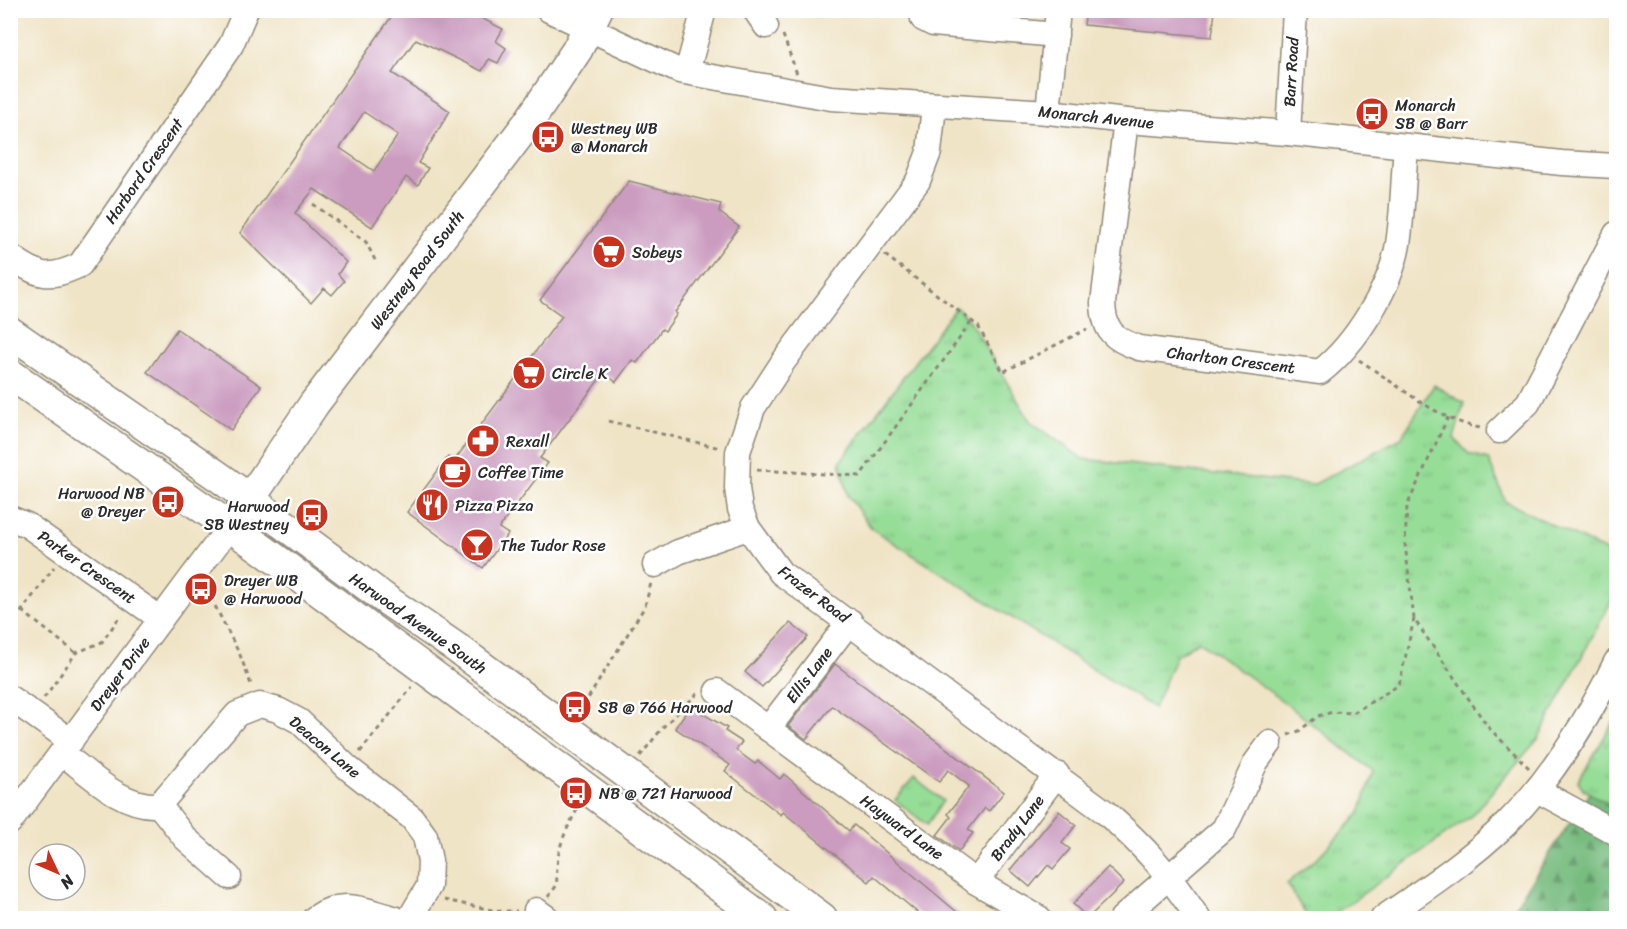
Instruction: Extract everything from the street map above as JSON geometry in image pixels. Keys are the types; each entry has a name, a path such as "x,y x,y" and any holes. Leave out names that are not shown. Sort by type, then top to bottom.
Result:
{"main road":[{"name":"Westney Road South","path":"230,526 251,500 314,404 528,123 578,50 591,19"},
{"name":"Harwood Avenue South","path":"10,332 251,500 370,588 458,649 563,729 822,918"},
{"name":"Harwood Avenue South","path":"10,374 230,526 762,918"}],"street":[{"name":"Harbord Crescent","path":"10,256 32,271 56,276 80,265 231,45 246,10"},
{"name":"Monarch Avenue","path":"549,10 591,19 630,49 687,72 831,98 1048,112 1617,166"},
{"path":"687,72 705,10"},
{"path":"925,10 923,19 933,24 1056,35"},
{"path":"1048,112 1058,10"},
{"name":"Barr Road","path":"1288,133 1295,10"},
{"name":"Frazer Road","path":"934,106 930,152 918,182 783,362 753,408 738,461 740,509 748,528 781,573 850,621 1057,774 1140,843 1170,876 1198,918"},
{"path":"1104,322 1103,303 1126,121"},
{"name":"Charlton Crescent","path":"1104,322 1120,342 1139,348 1320,372 1345,351 1391,274 1398,244 1406,147"},
{"path":"1499,431 1528,403 1617,234"},
{"name":"Parker Crescent","path":"10,518 27,525 161,619"},
{"name":"Dreyer Drive","path":"10,822 230,526"},
{"path":"655,565 678,552 748,528"},
{"name":"Ellis Lane","path":"768,729 850,621"},
{"path":"1383,918 1449,872 1505,825 1533,779 1567,750 1597,701 1617,662"},
{"name":"Hayward Lane","path":"717,691 976,882 1039,918"},
{"path":"10,698 32,713 115,793 146,806 159,805 237,714 260,705"},
{"name":"Deacon Lane","path":"260,705 278,710 299,721 348,768 412,818 425,836 430,861 429,886 410,918"},
{"path":"1122,918 1224,829 1256,762 1270,743"},
{"name":"Brady Lane","path":"976,882 1057,774"},
{"path":"1533,779 1617,833"},
{"path":"159,805 185,838 230,876"},
{"path":"315,918 331,908 356,908 394,918"}],"path":[{"path":"767,22 804,93"},
{"path":"313,204 366,242 377,264"},
{"path":"872,244 978,326 1003,372 1104,322"},
{"path":"608,421 738,461 860,476 972,321"},
{"path":"1345,351 1448,417 1466,426 1499,431"},
{"path":"1270,743 1299,731 1318,716 1333,712 1353,714 1398,685 1414,619 1405,544 1407,506 1448,417"},
{"path":"10,627 65,551"},
{"path":"563,729 579,713 645,606 655,565"},
{"path":"32,713 76,653 102,642 132,598"},
{"path":"211,598 240,655 260,705"},
{"path":"22,611 76,653"},
{"path":"1414,619 1488,727 1533,779"},
{"path":"348,768 413,686"},
{"path":"623,772 701,690 717,691"},
{"path":"425,895 497,912 542,914 557,885 556,862 561,837 591,792"}],"green space":[{"path":"956,307 970,321 1030,421 1083,459 1313,485 1401,438 1434,385 1464,403 1454,438 1469,454 1488,459 1506,502 1616,556 1616,592 1538,739 1470,817 1329,918 1308,918 1287,884 1318,857 1360,813 1373,771 1276,696 1198,641 1176,656 1154,708 872,529 848,496 840,462"},
{"path":"1616,718 1616,808 1584,790 1578,781"},
{"path":"1616,752 1616,918 1526,918 1516,905"},
{"path":"914,778 943,801 927,825 895,800"}],"building":[{"path":"396,10 465,10 503,29 496,41 506,48 498,63 489,59 482,71 416,39 392,73 450,111 418,163 428,168 418,185 406,177 372,227 314,189 295,213 346,262 338,274 344,281 332,295 324,288 311,303 240,233","holes":["364,112 398,135 374,171 340,148"]},
{"path":"1086,10 1215,10 1212,37 1084,25"},
{"path":"629,181 721,204 719,212 739,227 675,312 677,314 665,331 662,329 637,363 632,360 616,382 604,373 540,458 548,463 499,528 508,534 483,568 407,512 448,457 454,461 562,316 540,300"},
{"path":"177,329 261,386 231,430 147,372"},
{"path":"790,623 808,637 762,687 745,672"},
{"path":"835,664 1004,792 989,811 985,808 968,830 973,833 959,851 937,835 951,817 948,814 969,786 948,770 939,782 832,706 806,739 788,726"},
{"path":"690,706 727,728 725,731 742,742 736,750 755,764 758,761 780,779 784,774 849,831 854,825 964,918 924,918 874,876 869,882 783,812 781,815 725,771 730,765 675,728"},
{"path":"1059,811 1076,825 1062,843 1070,849 1053,869 1048,865 1030,887 1010,870"},
{"path":"1108,867 1124,883 1088,918 1073,904"}],"place":[{"name":"Monarch SB @ Barr","path":"1372,114"},
{"name":"Westney WB @ Monarch","path":"548,137"},
{"name":"Sobeys","path":"609,252"},
{"name":"Circle K","path":"529,373"},
{"name":"Rexall","path":"483,441"},
{"name":"Coffee Time","path":"455,472"},
{"name":"Harwood NB @ Dreyer","path":"168,502"},
{"name":"Pizza Pizza","path":"432,505"},
{"name":"Harwood SB Westney","path":"312,515"},
{"name":"The Tudor Rose","path":"477,545"},
{"name":"Dreyer WB @ Harwood","path":"201,589"},
{"name":"SB @ 766 Harwood","path":"575,707"},
{"name":"NB @ 721 Harwood","path":"576,793"}]}
